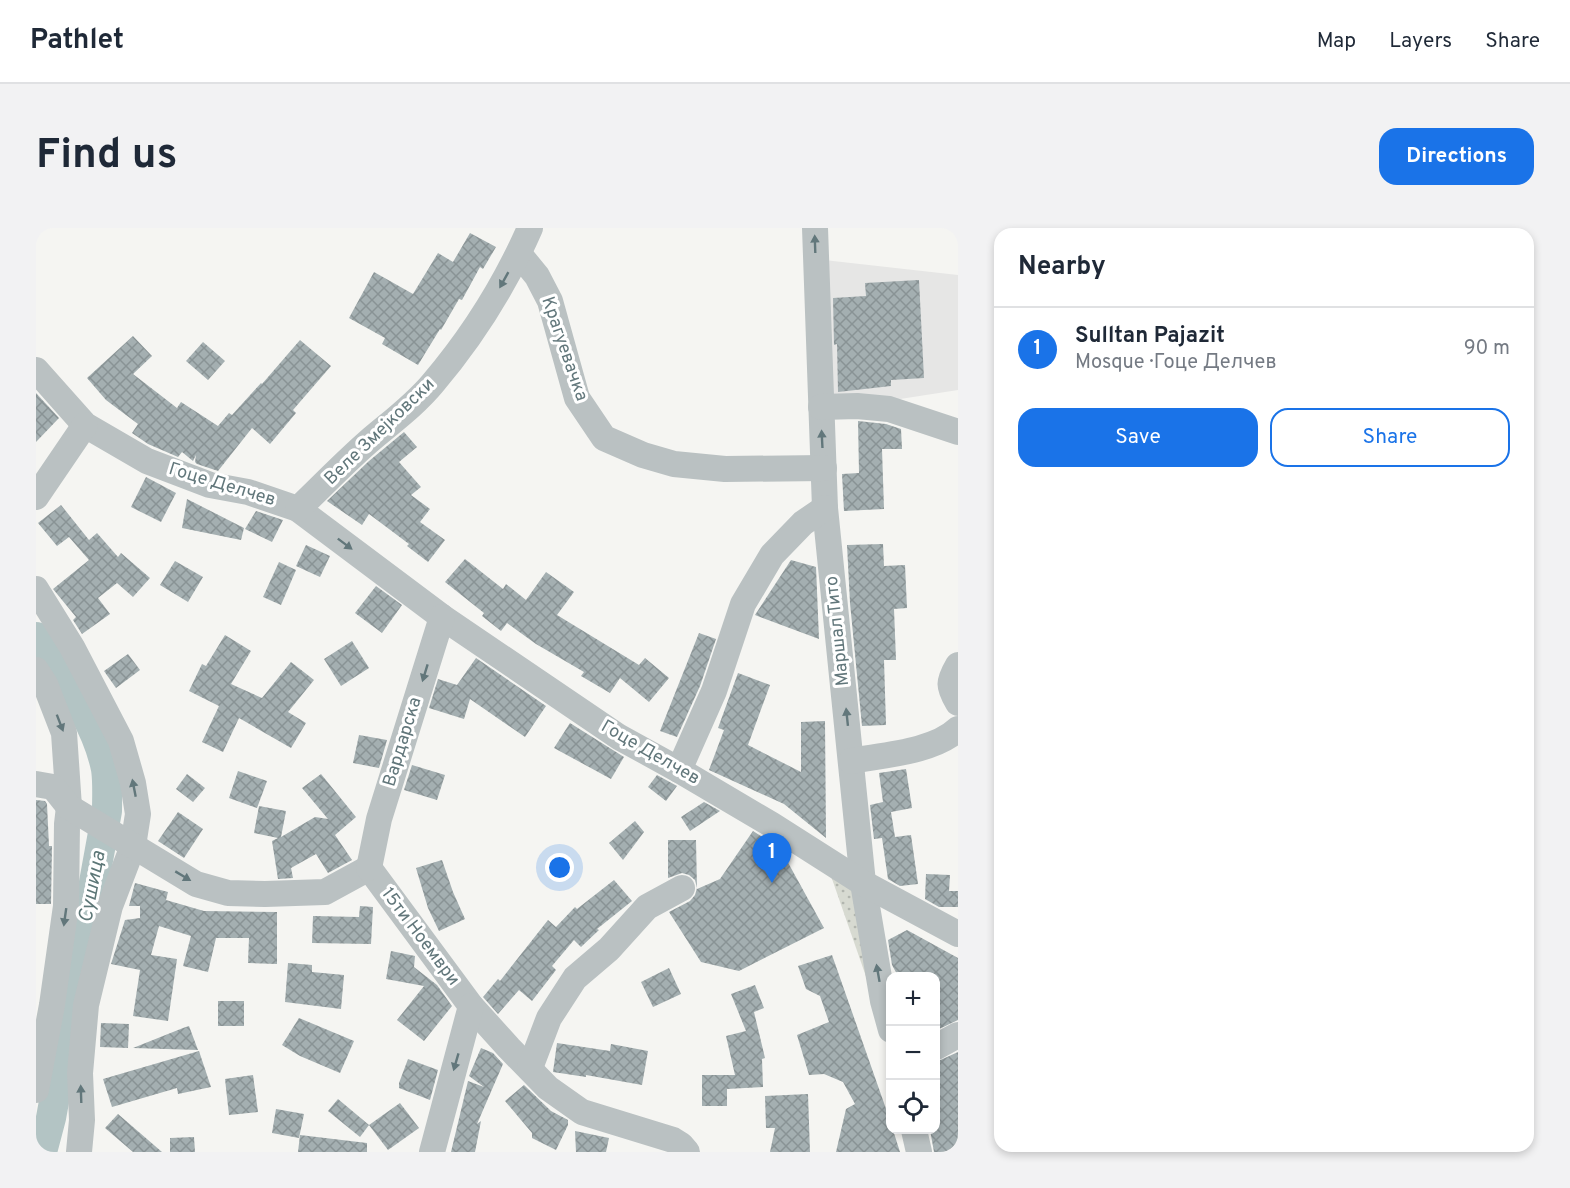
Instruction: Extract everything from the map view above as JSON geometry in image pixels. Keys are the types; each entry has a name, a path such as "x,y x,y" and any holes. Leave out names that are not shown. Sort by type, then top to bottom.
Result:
{"street":[{"name":"Веле Змејковски","path":"298,509 368,442 396,421 432,385 483,318 519,254 530,228"},
{"name":"Маршал Тито","path":"815,228 825,508 863,883 883,1000 890,1026"},
{"name":"Крагуевачка","path":"519,254 537,276 550,301 577,399 604,438 643,455 674,464 725,469 824,468"},
{"name":"Гоце Делчев","path":"36,370 84,425 147,461 210,485 248,492 298,509 442,617 619,737 679,770 863,883 958,934"},
{"path":"821,407 857,406 889,409 958,432"},
{"path":"36,497 84,425"},
{"path":"679,770 714,691 743,604 772,555 803,523 825,508"},
{"path":"36,589 72,647 121,741 133,783 138,814 133,846 110,906 86,1005 80,1073 82,1120 80,1152"},
{"name":"Вардарска","path":"369,868 379,819 442,617"},
{"path":"958,665 951,676 950,690 958,703"},
{"path":"36,670 45,684 64,733 69,807 66,906 52,1005 36,1090"},
{"path":"851,761 924,747 951,736 958,729"},
{"path":"36,784 53,787 69,807 196,884 228,893 325,892 369,868"},
{"name":"15ти Ноември","path":"369,868 471,1006 548,1088 582,1112 673,1140 687,1152"},
{"path":"530,1068 549,1018 576,978 609,948 647,907 682,888"},
{"path":"432,1152 471,1006"},
{"path":"940,1045 958,1035"},
{"path":"915,1134 919,1152"}],"shaded area":[{"path":"824,260 958,275 958,390 881,402 830,406"},
{"path":"831,876 858,887 878,1011"}],"building":[{"path":"470,233 496,247 483,269 480,267 462,300 459,299 418,365 382,344 385,338 349,318 374,272 413,294 438,253 453,262"},
{"path":"919,280 924,378 891,380 891,386 838,392 833,298 866,296 865,283"},
{"path":"133,336 152,356 133,374 177,408 181,402 218,426 229,413 232,415 262,384 300,340 331,366 293,410 296,413 270,444 252,428 218,471 197,464 196,455 193,461 182,452 178,457 148,444 132,433 138,424 106,400 87,378"},
{"path":"203,342 225,361 208,380 186,361"},
{"path":"36,393 59,418 36,442"},
{"path":"858,421 886,424 901,429 902,449 882,449 884,509 844,511 842,474 859,473"},
{"path":"404,432 417,447 399,462 421,487 411,495 430,509 420,522 445,540 428,562 407,546 409,544 369,514 362,525 327,501"},
{"path":"146,477 176,493 161,522 131,507"},
{"path":"187,499 244,528 241,540 182,528"},
{"path":"61,505 89,540 97,533 118,557 121,553 150,578 133,597 117,583 98,598 110,614 82,634 73,620 76,617 53,589 89,560 69,537 57,546 38,523"},
{"path":"256,511 283,520 272,542 245,529"},
{"path":"883,544 884,566 905,565 907,608 894,609 896,660 884,660 886,725 862,726 850,603 847,545"},
{"path":"306,545 330,556 320,577 296,566"},
{"path":"465,559 503,589 506,584 526,600 546,572 574,592 557,615 639,665 645,658 669,678 649,702 620,678 610,693 581,676 584,672 536,644 507,623 501,631 482,616 484,613 445,582"},
{"path":"791,560 816,567 819,639 755,615"},
{"path":"175,561 203,577 188,602 160,585"},
{"path":"279,562 296,570 281,605 263,597"},
{"path":"376,586 402,605 382,633 355,613"},
{"path":"699,633 716,639 700,686 677,737 660,731"},
{"path":"225,635 251,651 231,684 262,698 291,662 314,680 288,712 306,723 291,748 239,718 223,752 202,742 219,706 189,691 202,664 206,666"},
{"path":"352,641 369,668 341,686 324,659"},
{"path":"128,654 140,670 116,688 104,671"},
{"path":"476,658 546,706 525,737 470,699 464,719 429,708 438,679 457,685"},
{"path":"738,673 770,685 748,745 801,772 801,722 825,721 826,838 784,804 709,770 724,730 718,728"},
{"path":"570,723 624,757 611,779 554,748"},
{"path":"359,735 387,740 379,768 353,763"},
{"path":"412,765 445,775 437,800 404,790"},
{"path":"906,769 912,808 891,812 895,837 911,835 918,884 900,886 888,879 882,838 874,839 870,805 883,802 879,773"},
{"path":"238,771 267,781 257,808 229,798"},
{"path":"187,774 205,788 193,802 176,789"},
{"path":"321,774 356,817 335,835 352,860 328,873 316,854 291,868 293,878 278,879 272,841 278,838 254,833 259,806 286,811 281,837 315,817 328,819 302,788"},
{"path":"657,775 677,786 666,801 648,787"},
{"path":"36,800 45,801 47,804 49,846 52,846 51,904 36,904"},
{"path":"704,802 720,811 690,831 681,817"},
{"path":"178,812 203,829 184,858 158,841"},
{"path":"635,821 644,832 623,860 609,843"},
{"path":"753,831 780,848 824,928 739,971 701,962 669,912 690,901 697,888 720,879"},
{"path":"668,840 696,840 697,888 695,880 689,875 682,873 668,878"},
{"path":"442,860 465,919 439,931 428,908 416,868"},
{"path":"926,874 950,875 949,891 958,891 958,907 939,907 925,899"},
{"path":"614,880 632,901 597,929 599,930 581,947 574,940 552,966 556,970 532,1001 519,990 498,1014 483,997 498,979 500,981 548,920 556,927 575,907 577,909"},
{"path":"135,883 168,892 166,900 204,911 277,912 277,964 248,963 249,938 216,938 208,972 183,966 191,936 159,926 151,955 177,959 168,1021 133,1016 140,970 111,964 125,920 140,918 140,906 129,906"},
{"path":"360,906 373,907 371,944 312,943 313,916 359,917"},
{"path":"907,930 958,958 958,1020 940,1029 940,972 896,972 892,965 888,940"},
{"path":"391,951 415,956 414,967 437,985 452,1006 424,1041 397,1020 424,986 386,979"},
{"path":"832,955 886,1109 886,1134 894,1134 900,1152 836,1152 846,1109 855,1104 843,1082 824,1074 809,1075 797,1035 829,1022 820,996 806,989 798,966"},
{"path":"288,963 312,965 312,972 344,975 341,1009 285,1002"},
{"path":"669,968 681,994 653,1007 641,982"},
{"path":"755,985 764,1008 754,1012 765,1058 762,1059 763,1087 727,1089 727,1106 702,1106 702,1075 735,1075 726,1036 746,1031 731,994"},
{"path":"218,1001 244,1001 244,1026 218,1026"},
{"path":"299,1018 354,1041 340,1073 300,1056 282,1045"},
{"path":"101,1023 129,1024 128,1048 100,1047"},
{"path":"189,1026 198,1050 133,1048 183,1028"},
{"path":"557,1043 610,1051 611,1044 648,1051 642,1085 586,1075 586,1077 553,1072"},
{"path":"481,1048 493,1053 503,1064 477,1124 481,1121 475,1152 451,1152 468,1081 484,1087 469,1076"},
{"path":"199,1051 211,1087 178,1094 177,1088 112,1107 103,1079"},
{"path":"958,1052 958,1152 934,1152 931,1134 940,1134 940,1060"},
{"path":"408,1059 438,1070 430,1100 399,1088"},
{"path":"253,1075 258,1112 229,1115 225,1079"},
{"path":"524,1085 551,1111 568,1120 568,1125 556,1150 532,1138 532,1133 505,1101"},
{"path":"808,1094 810,1152 770,1152 775,1128 766,1128 765,1096"},
{"path":"338,1099 369,1125 360,1137 328,1111"},
{"path":"400,1103 419,1128 388,1150 369,1125"},
{"path":"276,1109 304,1114 299,1138 272,1133"},
{"path":"118,1114 162,1152 133,1152 105,1128"},
{"path":"575,1131 609,1138 606,1152 576,1152"},
{"path":"300,1135 367,1143 367,1152 298,1152"},
{"path":"194,1137 195,1152 170,1152 170,1138"}],"waterway":[{"name":"Сушица","path":"36,637 67,684 95,733 106,769 107,785 107,811 51,1118 42,1152"}],"place":[{"name":"Sulltan Pajazit","path":"772,883"}]}
